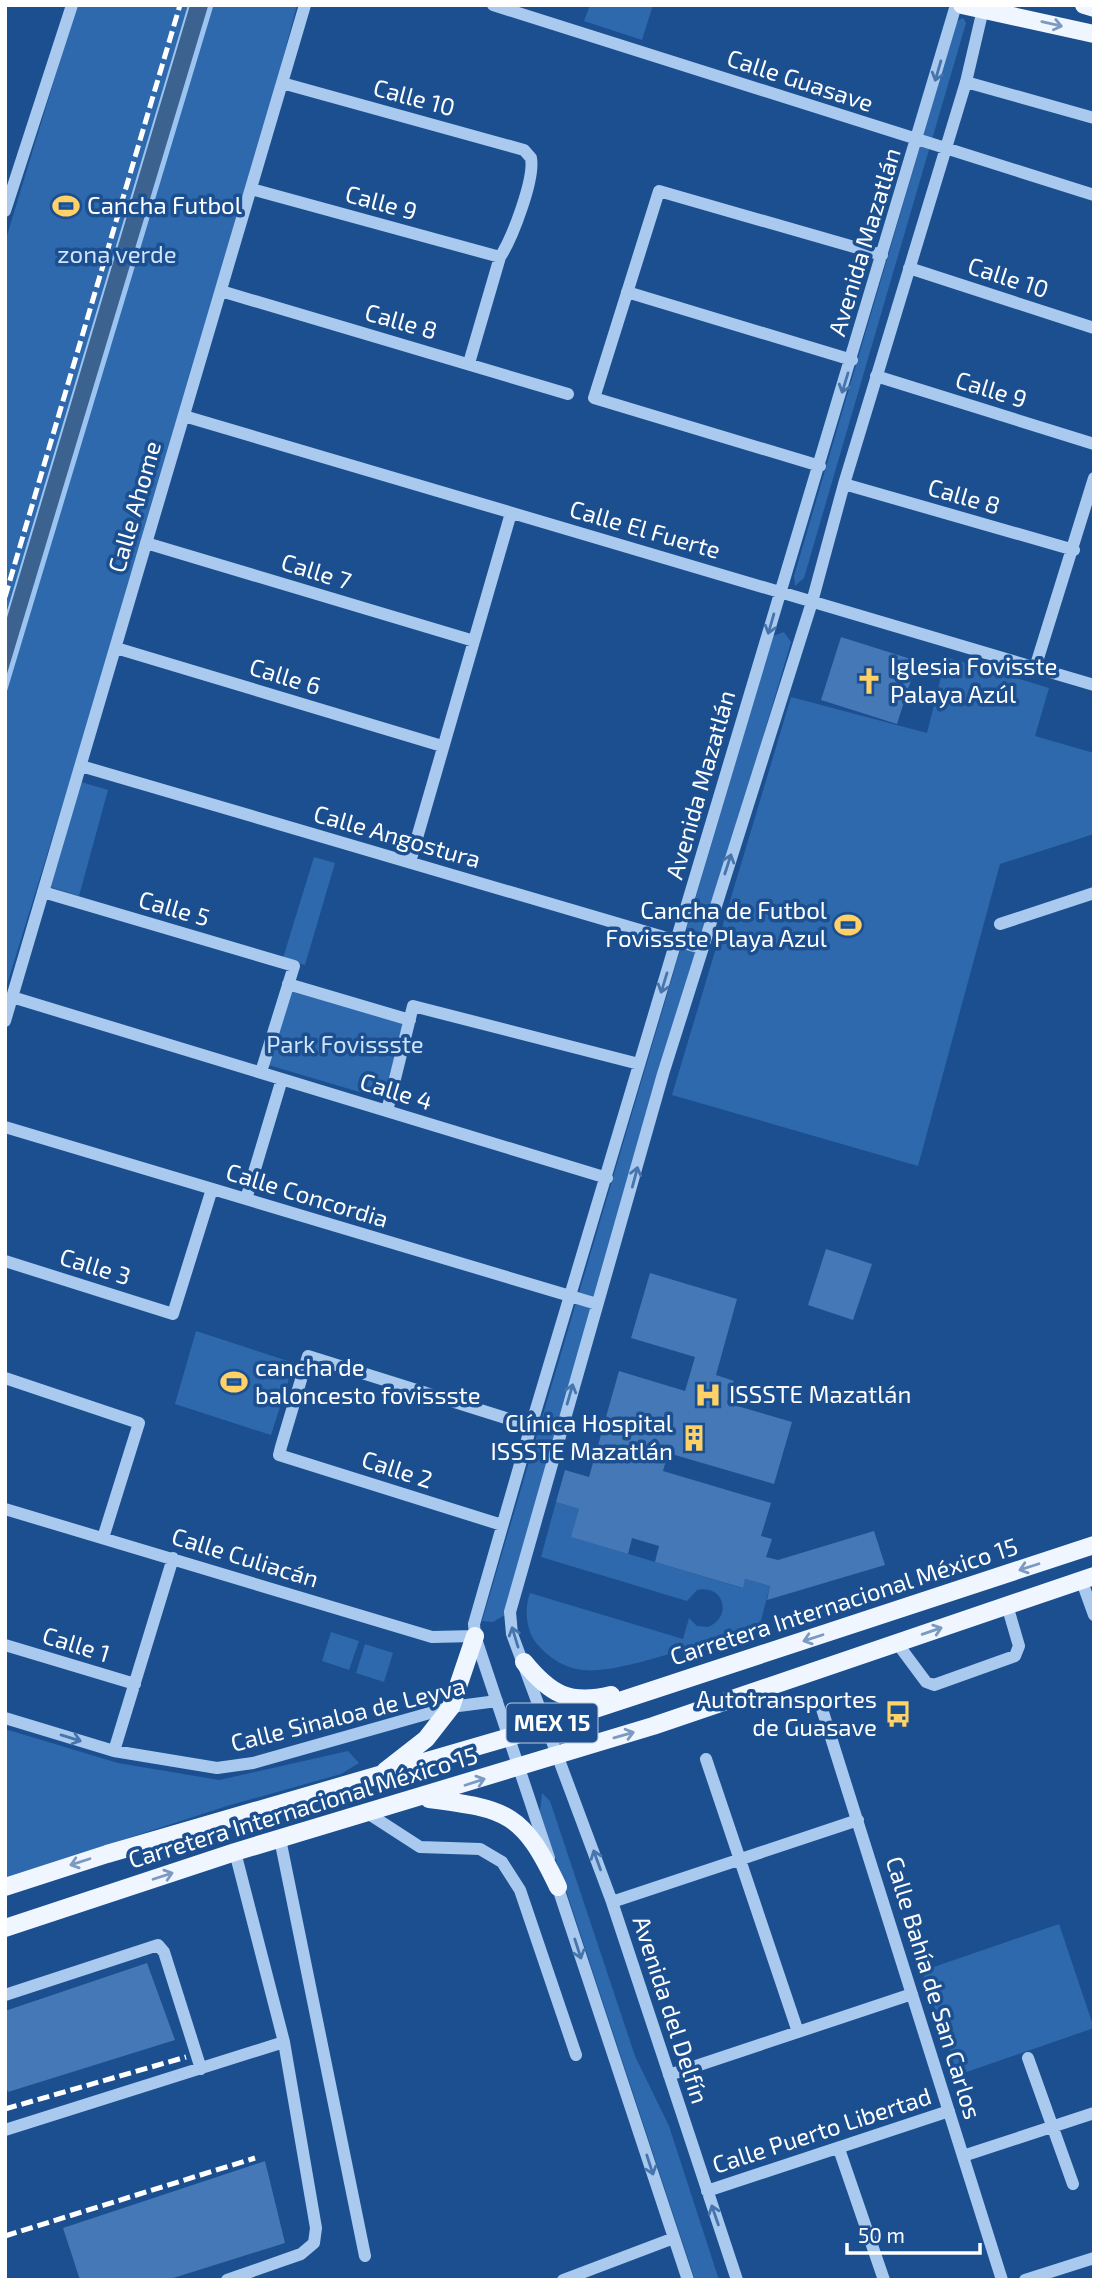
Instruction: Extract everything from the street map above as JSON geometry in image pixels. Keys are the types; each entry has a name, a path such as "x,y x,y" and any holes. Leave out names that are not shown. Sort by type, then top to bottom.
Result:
{"main road":[{"path":"962,5 983,7 1094,34"},
{"path":"1084,5 1094,8"},
{"name":"Carretera Internacional México 15","path":"5,1887 107,1854 377,1778 510,1737 1094,1545"},
{"name":"Carretera Internacional México 15","path":"5,1928 235,1852 369,1814 653,1726 1088,1578"},
{"path":"377,1778 426,1739 451,1707 475,1636"},
{"path":"524,1662 541,1683 571,1698 618,1693 642,1695"},
{"path":"422,1798 484,1806 508,1817 529,1835 558,1887"}],"street":[{"path":"5,211 72,5"},
{"name":"Calle Ahome","path":"5,1021 305,5"},
{"name":"Calle Guasave","path":"493,5 1094,195"},
{"name":"Avenida Mazatlán","path":"510,1737 475,1636 474,1624 780,592 918,140 956,5"},
{"name":"Avenida Mazatlán","path":"547,1724 512,1634 510,1612 701,948 812,602 876,376 946,150 966,82 983,7"},
{"path":"966,82 1094,118"},
{"name":"Calle 10","path":"282,83 524,150 531,158 532,166 509,243 500,257"},
{"name":"Calle 9","path":"251,189 500,257"},
{"path":"820,466 594,398 659,191 882,255"},
{"path":"469,363 500,257"},
{"name":"Calle 10","path":"909,268 1094,328"},
{"name":"Calle 8","path":"221,291 568,394"},
{"path":"627,292 852,360"},
{"name":"Calle 9","path":"876,376 1094,444"},
{"name":"Calle El Fuerte","path":"184,416 1094,685"},
{"path":"1035,668 1074,550 1094,478"},
{"name":"Calle 8","path":"844,485 1074,550"},
{"path":"410,862 511,513"},
{"name":"Calle 7","path":"146,543 474,641"},
{"name":"Calle 6","path":"116,648 442,746"},
{"name":"Calle Angostura","path":"80,766 701,948"},
{"name":"Calle 5","path":"43,892 294,966 288,984"},
{"path":"1000,923 1094,893"},
{"path":"261,1073 288,984 410,1020"},
{"name":"Calle 4","path":"12,997 607,1178"},
{"path":"387,1111 413,1006 639,1064"},
{"path":"246,1199 282,1079"},
{"name":"Calle Concordia","path":"5,1127 597,1304"},
{"name":"Calle 3","path":"5,1261 173,1314 212,1189"},
{"name":"Calle 2","path":"502,1525 279,1455 308,1356 531,1426"},
{"path":"5,1378 139,1423 103,1538"},
{"name":"Calle Culiacán","path":"5,1509 432,1637 475,1636"},
{"path":"114,1751 173,1559"},
{"path":"1088,1578 1094,1615"},
{"path":"897,1643 926,1682 934,1685 1015,1656 1018,1646 1007,1605"},
{"name":"Calle 1","path":"5,1645 135,1684"},
{"name":"Calle Sinaloa de Leyva","path":"5,1718 114,1751 217,1769 233,1767 451,1707 497,1701"},
{"name":"Calle Bahía de San Carlos","path":"822,1709 1002,2280"},
{"path":"547,1724 558,1754"},
{"path":"510,1737 688,2280"},
{"name":"Avenida del Delfín","path":"558,1754 612,1902 737,2280"},
{"path":"706,1759 798,2032"},
{"path":"369,1814 420,1847 480,1849 502,1862 520,1890 576,2054"},
{"path":"612,1902 858,1820"},
{"path":"280,1839 365,2256"},
{"path":"227,2280 301,2254 314,2243 316,2228 284,2042 235,1852"},
{"path":"5,1995 158,1945 164,1952 201,2068"},
{"path":"669,2075 912,1993"},
{"path":"5,2130 284,2042"},
{"path":"1028,2058 1073,2184"},
{"name":"Calle Puerto Libertad","path":"707,2192 949,2111"},
{"path":"964,2156 1094,2113"},
{"path":"839,2149 884,2280"},
{"path":"563,2280 674,2238"},
{"path":"1025,2280 1094,2258"}],"green space":[{"name":"zona verde","path":"77,5 297,5 221,291 5,991 5,242"},
{"path":"590,5 653,5 642,40 584,21"},
{"path":"963,18 966,23 804,578 795,586 794,576 957,21"},
{"path":"784,632 791,642 505,1615 493,1622 482,1621 773,636"},
{"name":"Cancha de Futbol Fovissste Playa Azul","path":"946,657 1049,688 1035,736 1094,753 1094,834 1000,864 918,1166 672,1095 791,697 927,733"},
{"path":"78,781 108,790 79,896 47,886"},
{"path":"314,857 335,863 305,965 283,958"},
{"name":"Park Fovissste","path":"286,985 406,1021 383,1099 265,1064"},
{"path":"196,1331 294,1363 271,1435 175,1404"},
{"path":"556,1502 579,1509 572,1537 742,1588 745,1579 770,1586 760,1624 670,1654 620,1667 583,1670 557,1662 542,1649 530,1633 527,1613 530,1593 683,1639 689,1618 697,1626 708,1627 721,1616 723,1609 719,1596 706,1589 697,1590 687,1601 541,1557"},
{"path":"331,1632 359,1641 349,1670 322,1661"},
{"path":"365,1644 393,1653 384,1682 356,1673"},
{"path":"5,1729 118,1763 219,1780 348,1751 359,1763 341,1774 227,1806 5,1878"},
{"path":"542,1793 550,1801 635,2056 669,2126 719,2280 695,2280 540,1812"},
{"path":"1059,1924 1094,2028 958,2075 922,1971"}],"shaded area":[{"path":"189,5 211,5 5,688 5,621"}],"building":[{"name":"Iglesia Fovisste Palaya Azúl","path":"841,637 917,661 897,724 821,700"},
{"path":"826,1249 872,1264 853,1320 808,1305"},
{"name":"Clínica Hospital ISSSTE Mazatlán","path":"650,1273 737,1299 716,1375 734,1381 727,1403 792,1422 774,1484 668,1453 663,1471 771,1503 761,1536 772,1539 766,1557 778,1560 874,1531 885,1565 767,1600 770,1586 745,1579 743,1588 655,1562 659,1546 632,1538 628,1554 571,1537 579,1509 556,1502 565,1470 589,1477 619,1371 685,1391 695,1357 631,1338"},
{"path":"147,1963 175,2040 8,2092 5,2085 5,2011"},
{"path":"265,2161 285,2243 167,2280 80,2280 63,2228"}],"waterway":[{"path":"5,689 211,5"}],"railway":[{"path":"5,597 180,5"},
{"path":"5,2109 186,2057"},
{"path":"5,2236 255,2158"}],"place":[{"name":"Cancha Futbol","path":"66,206"},
{"name":"Iglesia Fovisste Palaya Azúl","path":"869,681"},
{"name":"Cancha de Futbol Fovissste Playa Azul","path":"848,925"},
{"name":"cancha de baloncesto fovissste","path":"234,1382"},
{"name":"ISSSTE Mazatlán","path":"708,1395"},
{"name":"Clínica Hospital ISSSTE Mazatlán","path":"694,1438"},
{"name":"Autotransportes de Guasave","path":"898,1714"}]}
